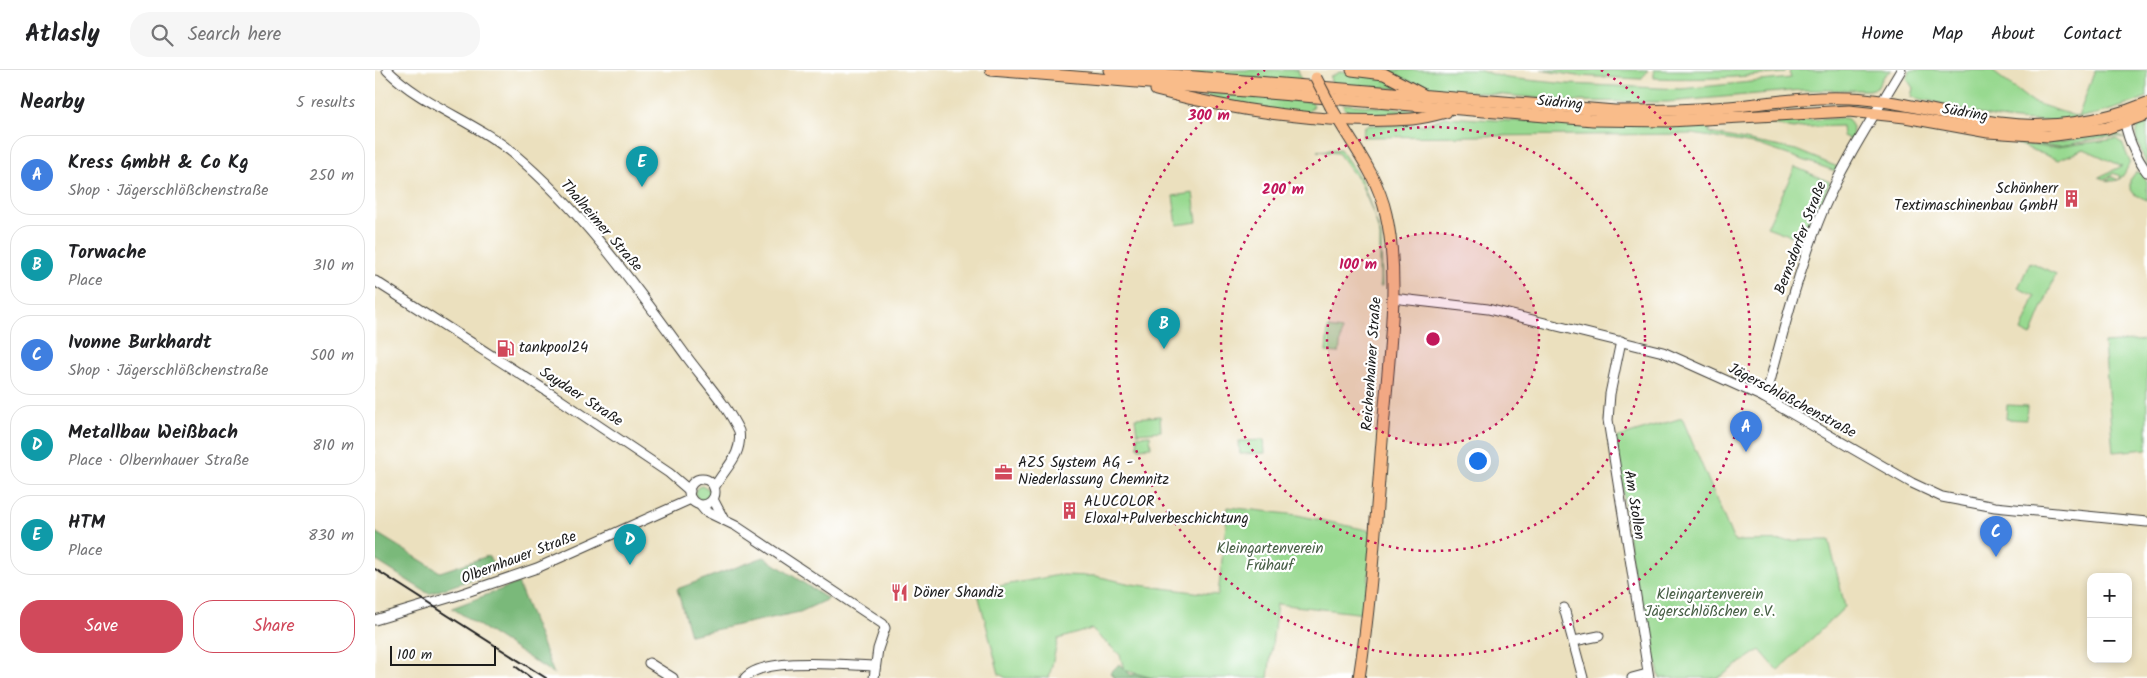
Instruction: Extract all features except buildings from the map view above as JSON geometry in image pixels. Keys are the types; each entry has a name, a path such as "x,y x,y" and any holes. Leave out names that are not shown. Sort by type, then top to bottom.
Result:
{"main road":[{"name":"Südring","path":"991,70 1574,119 1641,121 1830,111 1875,114 1973,130 2026,136 2068,134 2107,128 2147,103"},
{"name":"Südring","path":"1109,70 1429,97 1624,111 1708,108 1821,98 1883,100 1993,122 2028,126 2072,124 2147,114"},
{"path":"1352,70 1384,74 1429,97"},
{"name":"Reichenhainer Straße","path":"1315,74 1337,118 1371,173 1386,212 1392,242 1392,298 1368,604 1359,678"},
{"path":"1125,82 1170,94 1258,110 1289,115 1337,118 1353,122 1414,119 1461,110"}],"street":[{"name":"Thalheimer Straße","path":"387,70 411,90 494,139 512,153 557,195 607,248 736,426 740,447 736,456 712,485"},
{"name":"Bernsdorfer Straße","path":"1763,397 1768,388 1792,296 1824,209 1901,70"},
{"path":"2125,117 2147,172"},
{"name":"Saydaer Straße","path":"375,281 553,395 669,473 691,492"},
{"name":"Jägerschlößchenstraße","path":"1392,298 1479,307 1663,352 1763,397 1912,483 1958,502 2147,522"},
{"name":"Am Stollen","path":"1621,341 1610,394 1608,420 1648,676 1632,678"},
{"path":"724,520 713,499 712,485 701,480 691,492 705,512 724,520 883,624 885,628 875,666 874,678"},
{"name":"Olbernhauer Straße","path":"375,620 455,596 537,568 603,540 667,508 691,492"},
{"path":"700,505 707,504 713,499"},
{"path":"1564,608 1566,622 1574,641 1583,678"},
{"path":"1574,641 1599,636"},
{"path":"649,663 673,678"},
{"path":"745,678 756,669 790,664 875,666"}],"green space":[{"path":"1153,70 1298,70 1302,82"},
{"path":"1388,70 1477,70 1507,78 1568,84 1681,89 1791,78 1789,72 1791,70 1891,70 1884,76 1877,88 1869,90 1802,90 1667,102 1569,101 1440,89 1411,82"},
{"path":"1540,70 1648,70 1641,79 1577,76"},
{"path":"1654,70 1787,70 1784,73 1687,79 1654,78"},
{"path":"1910,70 1991,70 2032,102 2078,117 2095,70 2147,70 2147,97 2121,107 2071,119 2046,121 1997,118 1911,97 1913,88 1907,79"},
{"path":"1339,72 1380,76 1406,89 1332,85 1330,77"},
{"path":"1175,90 1312,102 1314,106 1306,113 1271,110"},
{"path":"1343,104 1430,111 1430,113 1354,116 1354,113 1345,110"},
{"path":"1446,117 1510,121 1783,121 1844,118 1848,119 1853,127 1852,140 1843,136 1842,126 1793,129 1777,125 1741,123 1710,126 1709,133 1796,150 1840,168 1838,172 1759,145 1693,134 1362,137 1364,128 1369,125 1422,125"},
{"path":"2147,118 2147,166 2136,138 2138,125"},
{"path":"2115,133 2125,138 2102,138 2050,146 2038,145 2029,140 2056,142"},
{"path":"2116,139 2122,143 2130,162 2124,174 2118,180 2120,176 2113,173 2104,179 2099,177 2122,166 2084,149 2058,160 2012,142 2050,148"},
{"path":"1340,149 1362,181 1374,214 1361,184 1338,153 1317,151"},
{"path":"1795,167 1830,182 1805,241 1767,227"},
{"path":"2136,172 2141,173 2147,181 2147,200 2134,194 2130,188 2130,180"},
{"path":"2112,177 2118,180 2111,181 2106,180"},
{"path":"1193,193 1197,222 1177,225 1173,196"},
{"path":"1374,216 1381,235 1382,286 1380,286 1380,236"},
{"path":"2030,262 2056,274 2031,336 2021,331 2035,296 2018,288"},
{"path":"1328,328 1342,330 1339,353 1326,352"},
{"path":"2147,340 2147,449 2113,452 2104,343"},
{"path":"2007,405 2027,406 2026,420 2006,419"},
{"path":"1160,416 1161,431 1137,433 1135,418"},
{"name":"Kleingartenverein Jägerschlößchen e.V.","path":"1682,418 1734,541 1829,540 1845,607 1778,671 1760,650 1718,678 1660,678 1634,581 1616,438"},
{"path":"1150,435 1151,447 1138,448 1137,436"},
{"path":"1264,440 1265,453 1240,454 1239,441"},
{"path":"699,486 705,486 709,493 705,500 699,500 695,496 695,490"},
{"name":"Kleingartenverein Frühauf","path":"1228,507 1297,515 1372,531 1366,614 1277,604 1268,678 1152,678 1124,670 1120,655 1091,629 1058,639 1049,678 1006,678 999,674 977,590 1059,575 1096,576 1131,584 1218,595"},
{"path":"375,532 440,572 488,556 499,570 429,594 375,560"},
{"path":"764,557 828,599 800,612 690,635 677,589"},
{"path":"518,583 554,674 452,608"},
{"path":"1119,664 1131,675 1137,674 1153,678 1115,678 1110,673"}],"railway":[{"path":"375,569 546,678"},
{"path":"515,666 531,678"}],"place":[{"name":"HTM","path":"642,187"},
{"name":"Schönherr Textimaschinenbau GmbH","path":"2072,198"},
{"name":"tankpool24","path":"505,348"},
{"name":"Torwache","path":"1164,349"},
{"name":"Kress GmbH & Co Kg","path":"1746,452"},
{"name":"AZS System AG - Niederlassung Chemnitz","path":"1004,472"},
{"name":"ALUCOLOR Eloxal+Pulverbeschichtung","path":"1070,511"},
{"name":"Ivonne Burkhardt","path":"1996,557"},
{"name":"Metallbau Weißbach","path":"630,565"},
{"name":"Döner Shandiz","path":"899,593"}]}
